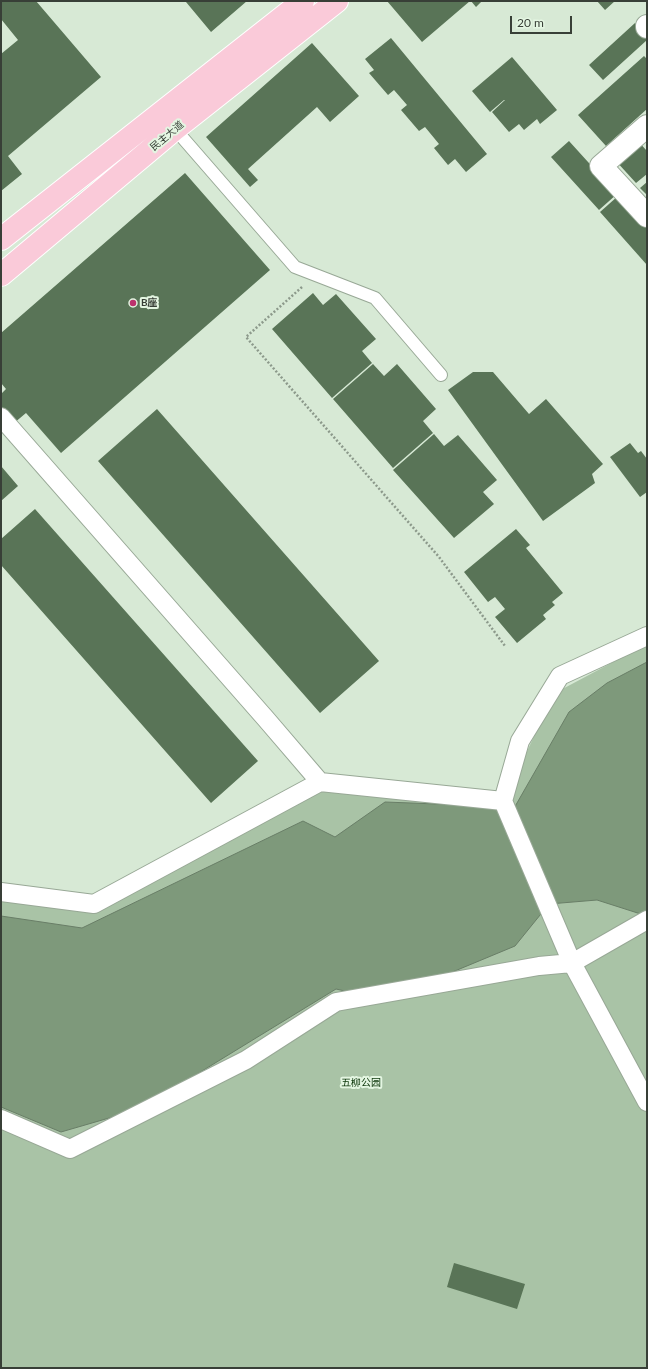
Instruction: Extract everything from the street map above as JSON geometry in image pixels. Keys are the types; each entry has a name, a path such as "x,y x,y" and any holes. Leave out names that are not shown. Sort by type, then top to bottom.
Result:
{"main road":[{"path":"1,239 303,1"},
{"name":"民主大道","path":"1,275 175,129 337,1"}],"street":[{"path":"647,126 601,166 647,216"},
{"path":"1,417 320,782"},
{"path":"647,636 560,676 520,741 504,803 572,963 647,1102"},
{"path":"1,892 94,904 320,782 504,803"},
{"path":"1,1119 70,1149 246,1060 336,1002 539,966 572,963 647,920"}],"lane":[{"path":"175,129 295,267 375,298 441,375"}],"path":[{"path":"316,275 246,338 439,557 505,646"}],"green space":[{"name":"五柳公园","path":"647,644 647,1368 1,1368 1,892 94,903 320,782 503,801 555,693"}],"shaded area":[{"path":"647,662 647,916 597,900 549,904 515,946 385,1000 336,989 140,1109 61,1132 1,1107 1,916 82,928 303,821 335,837 385,802 463,805 513,810 569,712 607,683"}],"building":[{"path":"1,1 36,1 101,77 8,156 22,174 1,191 1,54 18,40 1,19"},
{"path":"247,1 211,32 186,2"},
{"path":"387,1 470,1 422,42"},
{"path":"471,1 482,1 476,7"},
{"path":"597,1 615,1 605,10"},
{"path":"635,23 647,36 647,40 603,80 589,65"},
{"path":"391,38 487,154 466,172 455,159 448,165 434,148 439,144 425,127 419,131 401,110 407,105 394,90 388,95 369,73 374,70 365,59"},
{"path":"312,43 359,96 330,122 317,107 248,169 258,180 250,187 206,137"},
{"path":"644,56 647,59 647,109 606,146 578,115"},
{"path":"512,57 557,110 540,124 537,119 524,130 519,124 509,132 492,112 505,100 490,112 472,91"},
{"path":"637,140 647,151 647,174 636,183 615,160"},
{"path":"569,141 617,194 599,210 551,157"},
{"name":"B座","path":"185,173 270,270 61,453 26,413 1,434 1,394 6,389 1,383 1,333"},
{"path":"647,182 647,195 640,188"},
{"path":"618,196 647,228 647,265 600,212"},
{"path":"313,293 323,305 336,294 376,339 362,351 372,363 332,398 272,329"},
{"path":"373,364 384,376 397,364 436,409 423,421 433,433 393,468 333,399"},
{"path":"473,372 493,372 529,414 546,399 603,464 592,474 595,483 543,521 448,390"},
{"path":"157,409 379,661 320,713 98,461"},
{"path":"434,434 444,446 458,435 497,480 483,492 494,504 454,538 393,470"},
{"path":"630,443 638,453 641,451 647,459 647,492 640,497 610,457"},
{"path":"1,466 18,486 1,501"},
{"path":"35,509 258,761 211,803 1,565 1,539"},
{"path":"516,529 530,545 526,548 563,593 552,602 555,605 543,615 546,619 517,643 495,617 505,609 495,597 488,602 464,572"},
{"path":"454,1263 525,1284 517,1309 447,1287"}],"place":[{"name":"B座","path":"133,303"}]}
